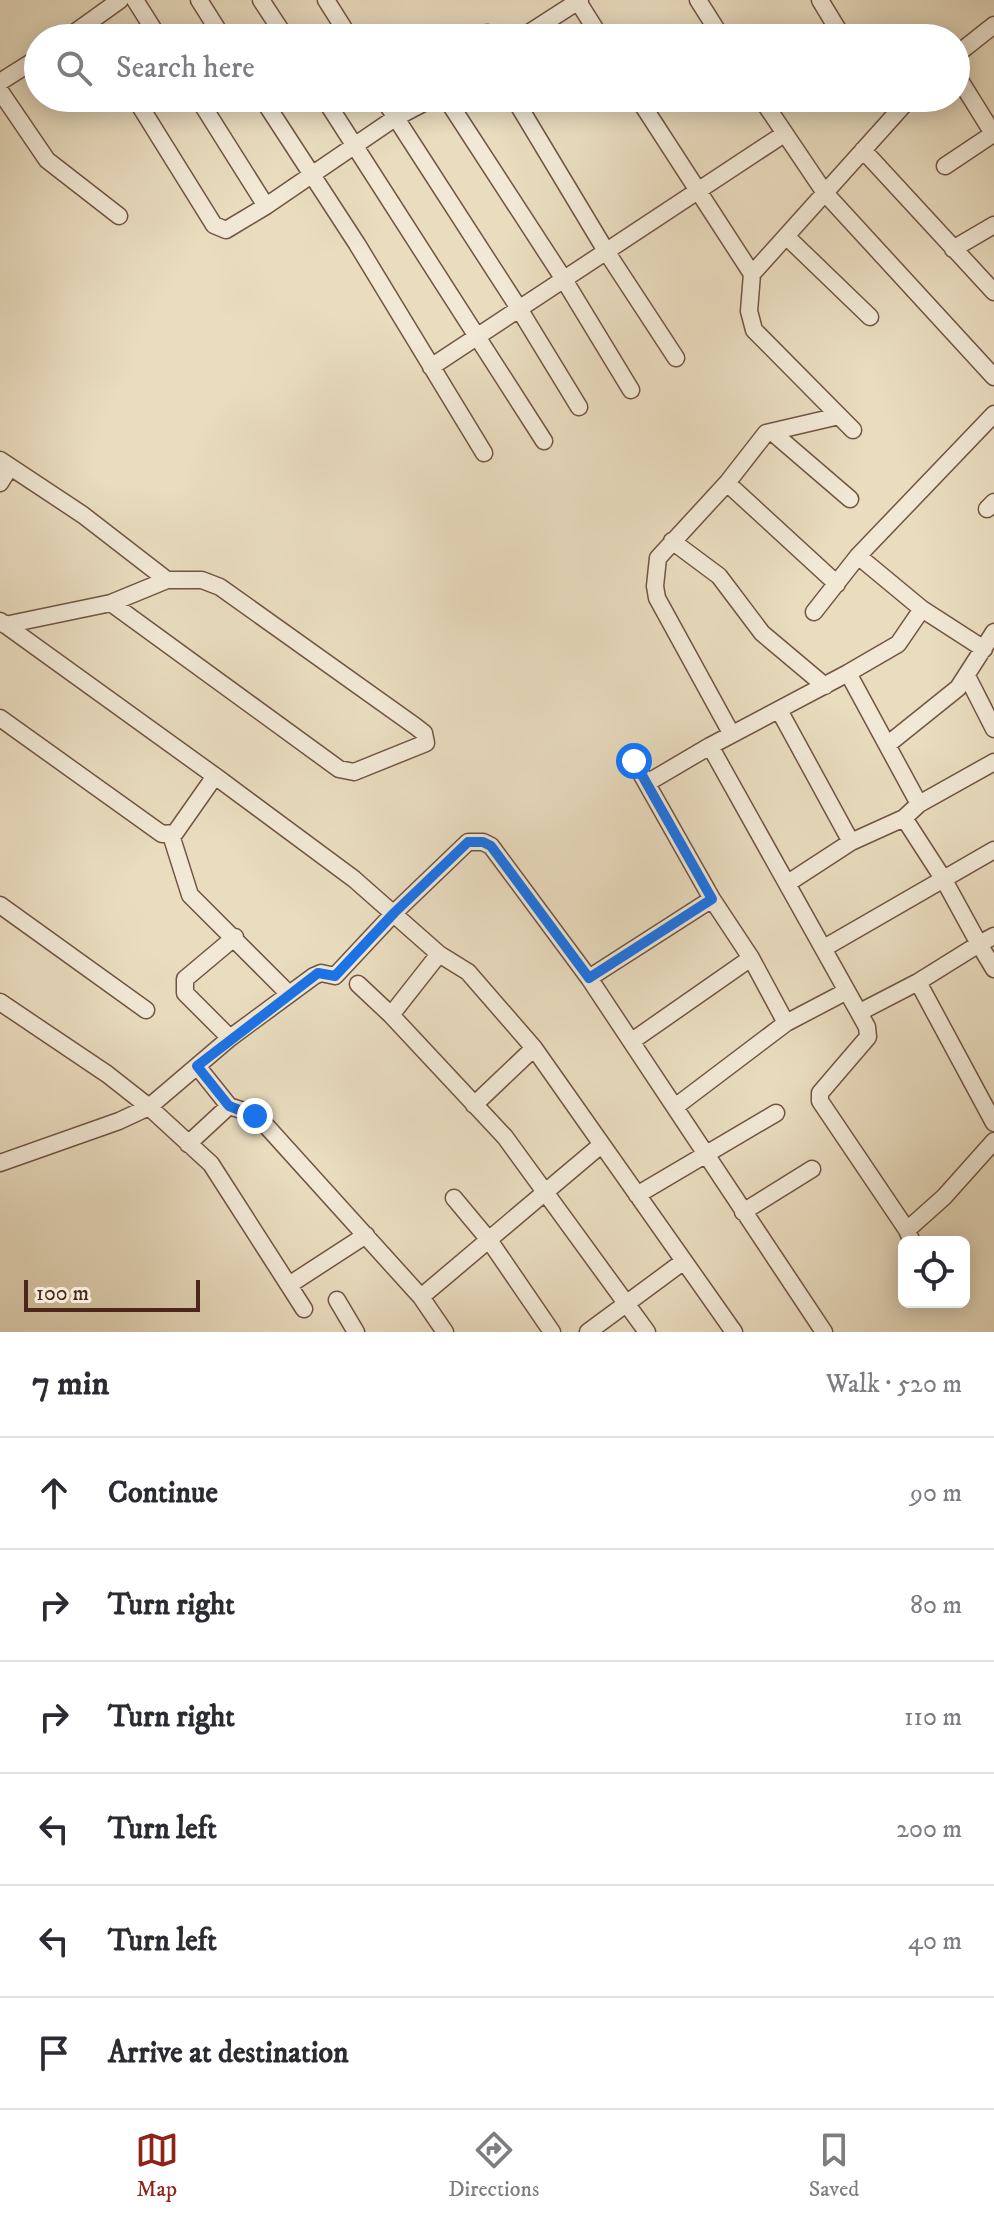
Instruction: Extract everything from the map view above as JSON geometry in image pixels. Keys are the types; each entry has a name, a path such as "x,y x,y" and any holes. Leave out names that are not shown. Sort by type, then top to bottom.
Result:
{"street":[{"path":"98,24 120,0"},
{"path":"135,0 150,24"},
{"path":"199,0 214,24"},
{"path":"261,0 277,24"},
{"path":"326,0 341,24"},
{"path":"698,0 713,24"},
{"path":"820,0 835,24"},
{"path":"543,24 579,1 593,24"},
{"path":"970,44 994,25"},
{"path":"0,82 24,67"},
{"path":"0,91 47,160 119,216"},
{"path":"945,166 993,134 970,97"},
{"path":"144,112 214,225 221,229 231,229 406,112"},
{"path":"207,112 266,206"},
{"path":"271,112 357,244 484,453"},
{"path":"333,112 544,441"},
{"path":"391,112 579,407"},
{"path":"455,112 563,278 631,390"},
{"path":"522,112 606,251 676,358"},
{"path":"647,112 752,274"},
{"path":"770,112 825,193 994,377"},
{"path":"853,430 754,330 749,311 752,274 897,112"},
{"path":"431,367 784,134"},
{"path":"863,150 994,292"},
{"path":"953,249 994,225"},
{"path":"786,236 870,317"},
{"path":"814,612 858,556 994,414"},
{"path":"731,733 657,598 658,558 727,483 766,433 839,416"},
{"path":"772,432 850,499"},
{"path":"0,483 5,464 83,515 167,580"},
{"path":"727,483 837,584"},
{"path":"672,541 719,576 762,633 825,686"},
{"path":"858,556 922,609 984,649"},
{"path":"3,623 111,603 167,580 202,580 220,587 415,726 424,733 426,743 354,772 339,769 111,603"},
{"path":"647,783 731,733 825,686 898,644 922,609"},
{"path":"3,623 354,879 439,954 468,972 534,1048 734,1332"},
{"path":"887,745 958,688 994,632"},
{"path":"848,673 919,804"},
{"path":"967,676 994,729"},
{"path":"779,710 851,842"},
{"path":"0,718 162,834 171,835"},
{"path":"710,746 867,1027 868,1037 820,1093 820,1101 910,1236 994,1141"},
{"path":"634,761 786,1023"},
{"path":"788,883 851,842 904,818 919,804 994,762"},
{"path":"171,835 215,776"},
{"path":"904,818 987,940 994,969"},
{"path":"171,835 190,895 289,994"},
{"path":"0,1163 119,1121 149,1107 230,1038 318,973 335,976 394,913 468,842 483,842 491,846 589,978 824,1332"},
{"path":"824,948 994,850"},
{"path":"589,978 712,899"},
{"path":"0,905 146,1010"},
{"path":"230,1038 185,993 184,985 185,979 235,937"},
{"path":"860,1012 918,982 987,940"},
{"path":"391,1015 439,954"},
{"path":"632,1041 751,958"},
{"path":"918,982 994,1123"},
{"path":"358,984 505,1137 647,1332"},
{"path":"675,1107 786,1023 847,991"},
{"path":"0,1002 107,1074 149,1107 211,1164 304,1309"},
{"path":"474,1105 534,1048"},
{"path":"197,1066 229,1106 261,1120 421,1297 445,1332"},
{"path":"188,1144 229,1106"},
{"path":"637,1195 776,1113"},
{"path":"421,1297 601,1145"},
{"path":"743,1212 812,1169"},
{"path":"454,1198 489,1240 552,1332"},
{"path":"289,1285 366,1235"},
{"path":"588,1332 684,1261"},
{"path":"337,1300 356,1332"}],"route":[{"path":"255,1116 229,1106 197,1066 318,973 335,976 394,913 468,842 483,842 491,846 589,978 712,899 634,761"}]}
